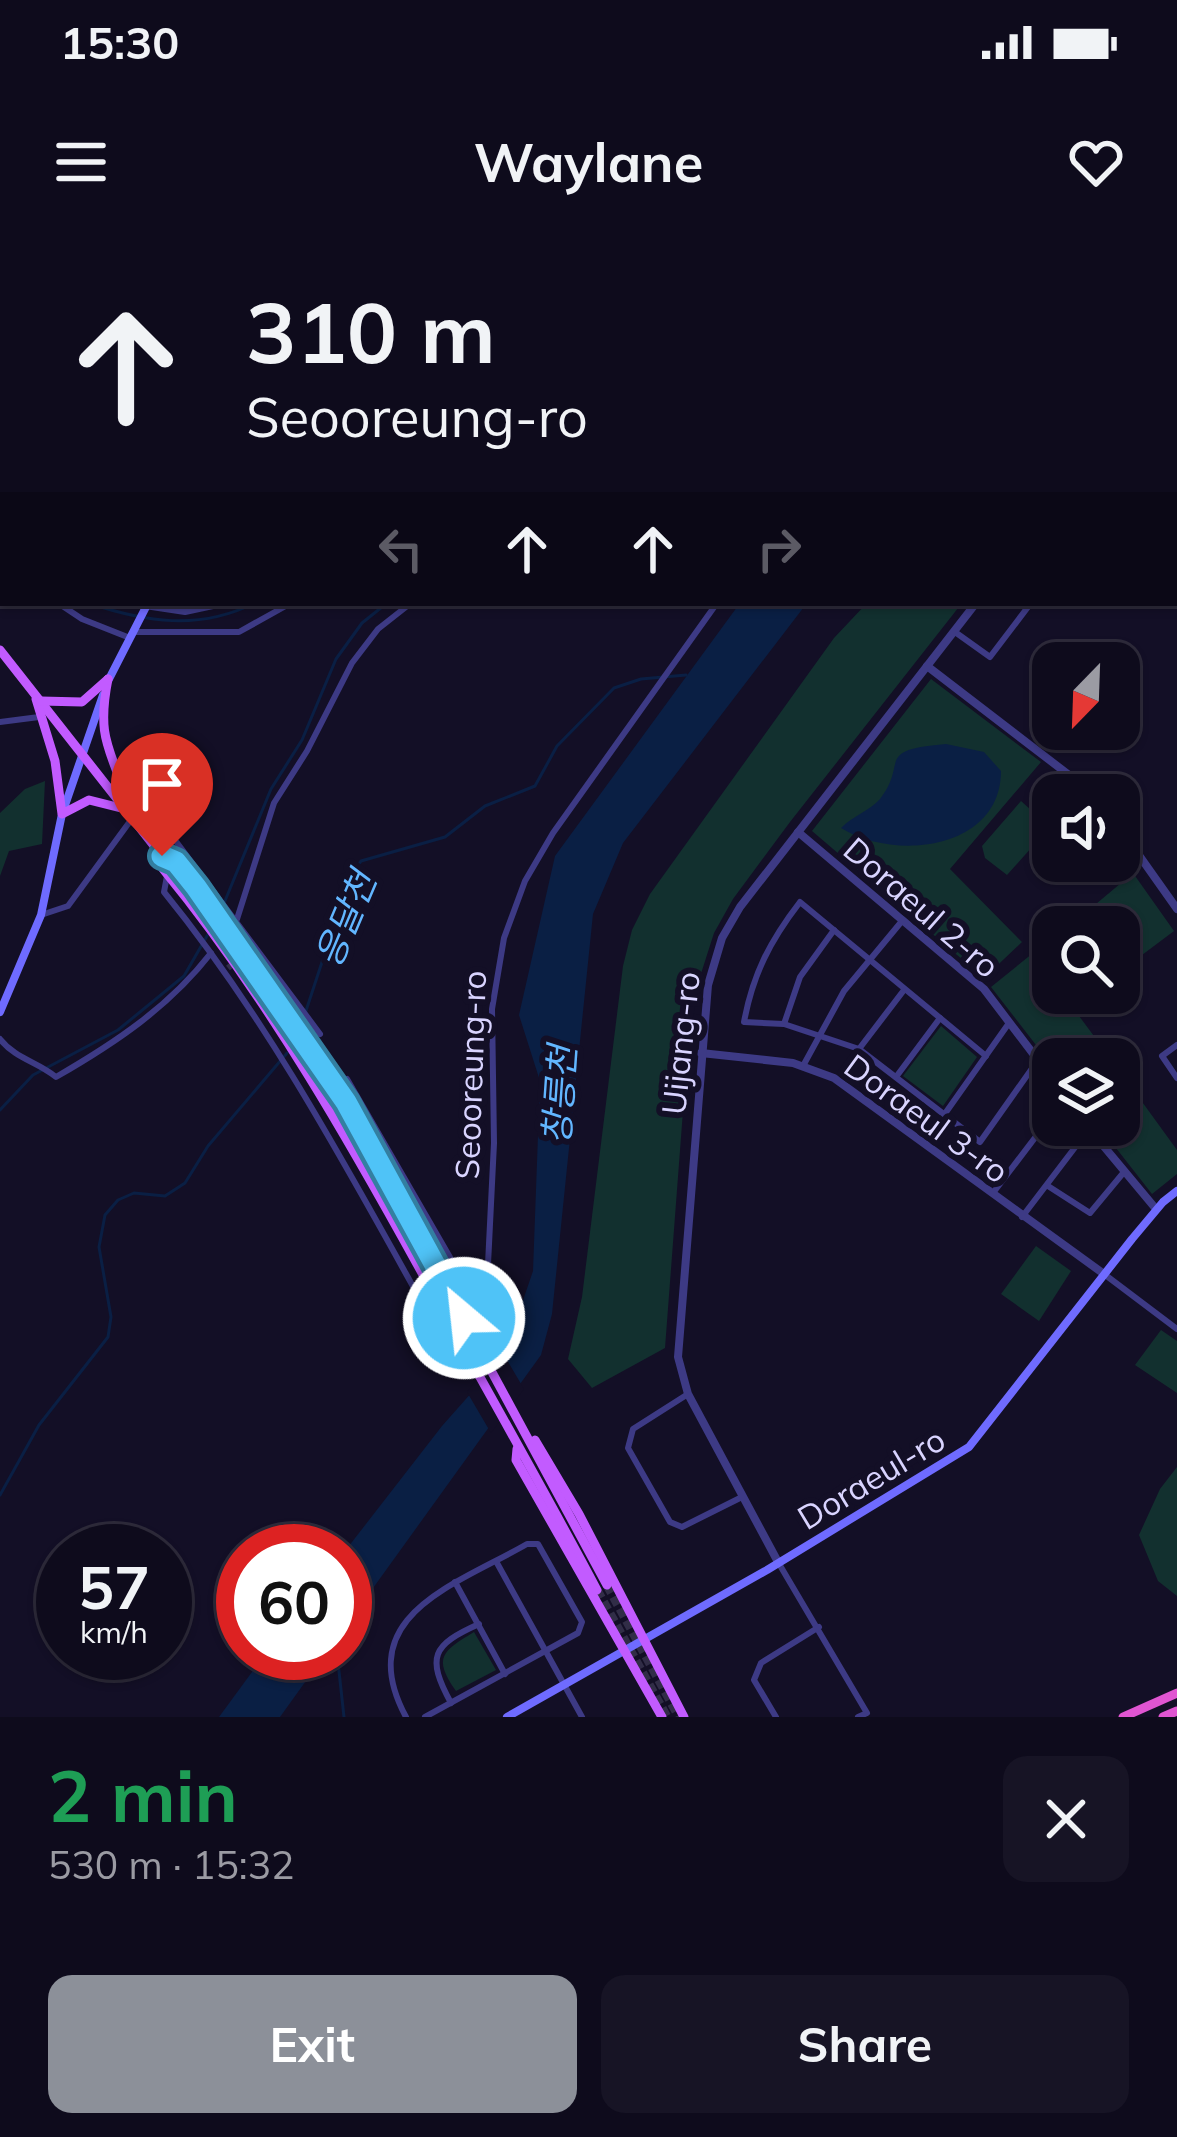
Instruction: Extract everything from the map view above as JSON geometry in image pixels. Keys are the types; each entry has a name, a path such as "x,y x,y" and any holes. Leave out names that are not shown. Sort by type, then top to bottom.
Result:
{"highway":[{"path":"1123,1717 1177,1693"},
{"path":"1163,1717 1177,1711"}],"main road":[{"path":"0,1012 41,915 62,814 82,751 108,680 139,620"},
{"path":"0,650 162,856 176,862 346,1102 526,1431 602,1587 290,1059 282,1036 163,869 162,856"},
{"path":"38,697 82,702 108,680"},
{"path":"108,680 104,744 131,813"},
{"path":"38,697 39,717 55,761 62,814"},
{"path":"62,814 89,800 131,813"},
{"name":"Doraeul-ro","path":"507,1717 969,1447 1156,1209 1177,1191"},
{"path":"526,1431 539,1444 579,1514 640,1642 685,1717"},
{"path":"516,1442 517,1460 662,1717"}],"street":[{"path":"62,606 82,619 139,620 238,632 286,606"},
{"path":"139,620 212,606"},
{"path":"237,919 274,802 307,751 352,663 378,629 407,606"},
{"name":"Seooreung-ro","path":"484,1325 488,1312 493,1010 504,938 524,881 553,832 715,606"},
{"name":"Uijang-ro","path":"858,1717 867,1712 742,1497 688,1394 678,1358 708,985 722,938 740,907 974,606"},
{"path":"955,632 990,657 1029,606"},
{"path":"927,665 1068,774"},
{"path":"0,722 39,717"},
{"path":"41,915 68,906 131,813 146,806 156,812 320,1034"},
{"name":"Doraeul 2-ro","path":"798,832 984,989 1032,1052"},
{"path":"1140,856 1177,909"},
{"path":"168,875 164,892 226,970 280,1055 290,1059 456,1363"},
{"path":"986,1055 800,902 766,951 752,982 744,1022 784,1024 859,1049 980,1142 1032,1068"},
{"path":"803,1066 818,1034 903,919"},
{"path":"784,1024 800,977 834,930"},
{"path":"0,1039 14,1057 36,1062 56,1077 122,1038 188,984 210,951"},
{"path":"859,1049 904,990"},
{"path":"896,1077 940,1018"},
{"path":"944,1115 1009,1023"},
{"path":"1177,1045 1162,1056 1177,1078"},
{"name":"Doraeul 3-ro","path":"701,1053 803,1066 848,1087 1105,1274"},
{"path":"346,1078 477,1304 488,1312"},
{"path":"993,1193 1032,1142"},
{"path":"1022,1216 1075,1146"},
{"path":"1103,1146 1156,1209"},
{"path":"1048,1186 1090,1213 1124,1172"},
{"path":"1105,1274 1177,1329"},
{"path":"688,1394 633,1429 628,1448 670,1522 682,1527 742,1497"},
{"path":"406,1717 391,1688 390,1651 411,1615 455,1582 526,1544 538,1544 582,1622 578,1633 425,1717"},
{"path":"496,1562 582,1717"},
{"path":"455,1582 505,1673"},
{"path":"452,1702 436,1675 437,1655 451,1637 479,1624"},
{"path":"776,1717 754,1679 761,1663 819,1627"}],"green space":[{"path":"864,606 960,606 790,822 714,933 698,983 688,1045 665,1348 592,1388 568,1359 582,1297 623,966 632,930 650,894 834,638"},
{"path":"931,679 1041,762 950,869 1022,942 984,978 812,831"},
{"path":"45,781 42,844 9,851 0,876 0,813 25,789"},
{"path":"1021,801 1032,811 1032,847 1007,875 985,858 982,846"},
{"path":"1122,882 1139,882 1174,931 1140,956 1140,906 1096,904"},
{"path":"1032,954 1032,1014 1078,1014 1095,1038 1032,1040 991,987"},
{"path":"941,1026 977,1057 943,1106 903,1076"},
{"path":"1140,1099 1177,1150 1177,1174 1152,1194 1114,1146 1140,1146"},
{"path":"1036,1246 1071,1271 1039,1321 1001,1294"},
{"path":"1161,1330 1177,1341 1177,1393 1135,1365"},
{"path":"1177,1467 1177,1596 1158,1581 1139,1535 1160,1489"},
{"path":"474,1632 496,1670 456,1691 444,1670 444,1656"}],"water":[{"name":"창릉천","path":"738,606 805,606 623,843 593,914 552,1314 541,1355 372,1590 372,1524 366,1524 504,1356 533,1271 540,1081 519,1015 555,856"},
{"path":"946,744 984,752 1001,771 996,797 984,818 942,842 916,845 864,839 841,828 880,799 901,754"},
{"path":"246,1680 307,1680 280,1717 219,1717"}],"pier":[{"path":"500,1348 524,1389 491,1433 467,1392"}],"waterway":[{"path":"99,606 172,621 213,617 248,606"},
{"path":"220,913 271,789 302,740 336,659 362,623 383,606"},
{"name":"응달천","path":"300,1029 349,880 361,861 445,837 485,806 535,786 557,746 614,688 641,679 686,675"},
{"path":"0,1110 33,1075 118,1030 184,976 215,922"},
{"name":"응달천","path":"0,1495 39,1425 108,1337 111,1317 99,1247 105,1215 118,1200 134,1193 165,1196 185,1183 208,1146 287,1053"},
{"path":"340,1680 344,1717"}],"tunnel":[{"path":"228,968 252,948"},
{"path":"456,1363 485,1325"},
{"path":"607,1585 679,1717"},
{"path":"597,1590 667,1717"}],"route":[{"path":"162,856 176,862 196,887 346,1102 464,1318"}]}
